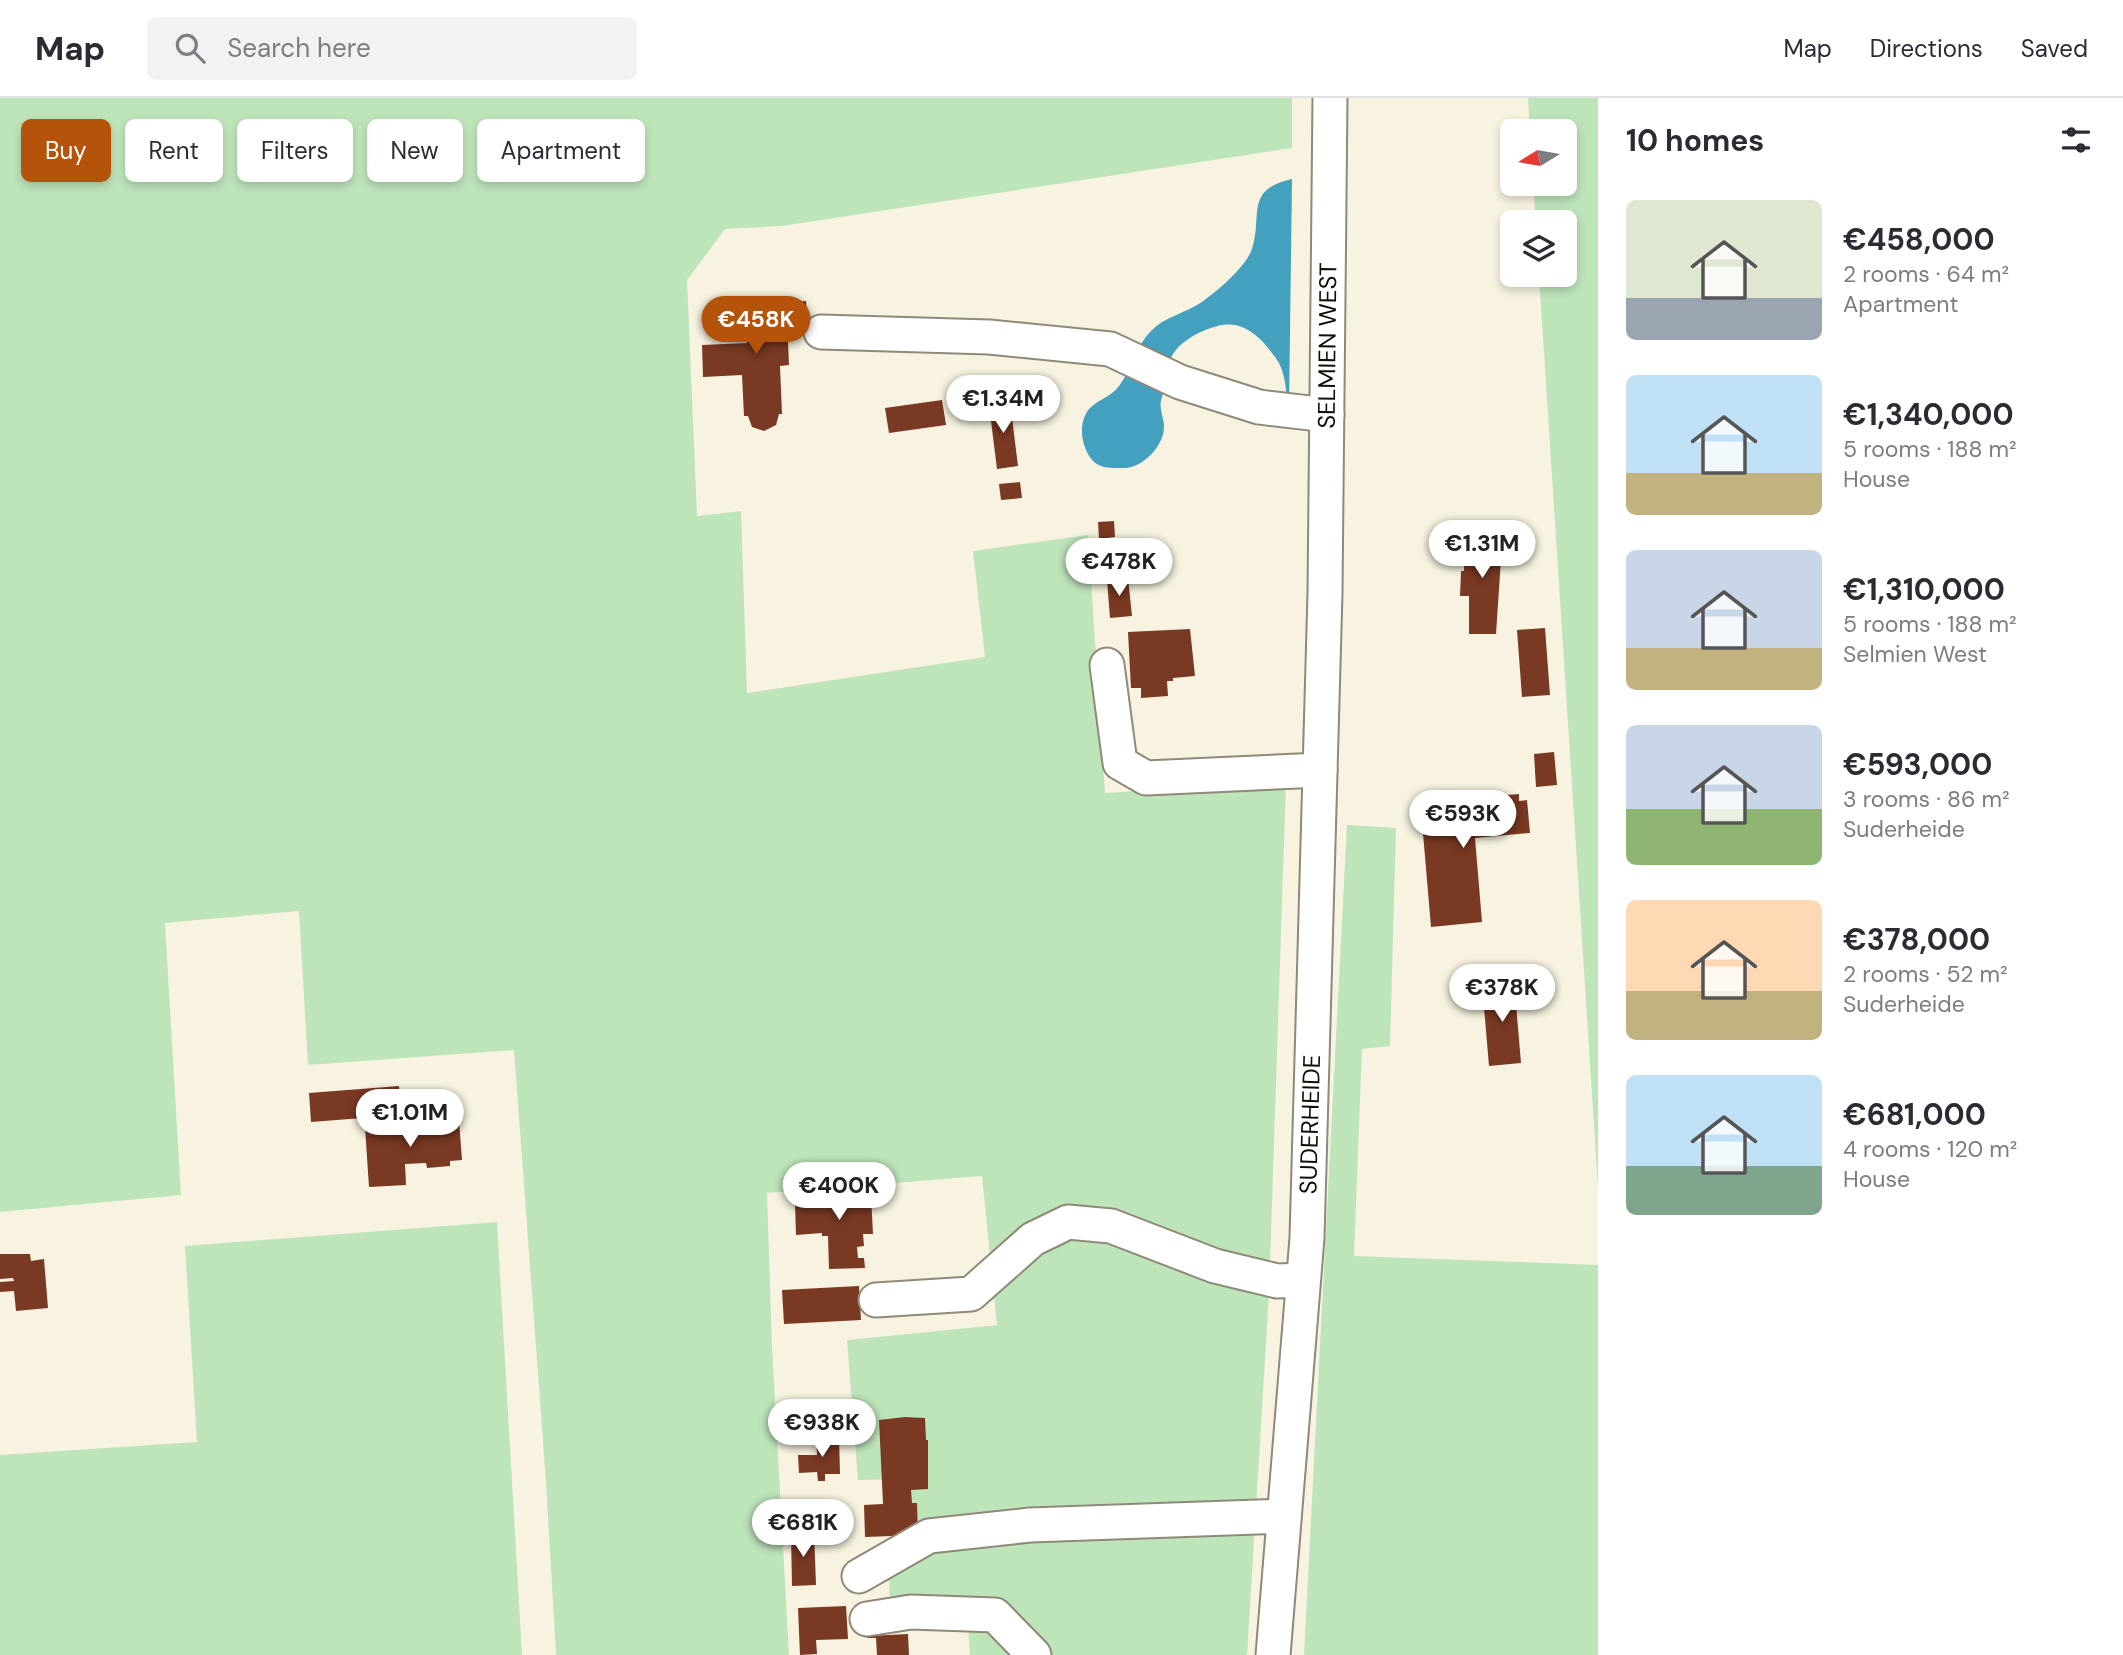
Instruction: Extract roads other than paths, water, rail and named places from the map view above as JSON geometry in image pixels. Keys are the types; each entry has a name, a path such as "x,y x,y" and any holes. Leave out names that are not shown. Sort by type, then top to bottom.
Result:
{"street":[{"name":"SELMIEN WEST","path":"1325,593 1329,98"},
{"path":"821,332 989,337 1110,349 1180,382 1259,407 1327,415"},
{"name":"SUDERHEIDE","path":"1273,1655 1307,1238 1325,593"},
{"path":"1107,665 1120,763 1146,778 1320,770"},
{"path":"876,1300 971,1294 1033,1239 1069,1222 1111,1226 1215,1266 1276,1281 1303,1280"},
{"path":"859,1576 929,1536 1030,1525 1284,1516"},
{"path":"867,1619 911,1612 995,1615 1034,1655"}],"water":[{"path":"1292,179 1289,410 1281,368 1256,335 1234,325 1210,328 1192,337 1172,355 1161,404 1163,434 1151,455 1130,467 1107,468 1096,464 1089,456 1082,435 1083,420 1090,408 1119,386 1151,331 1162,322 1202,302 1237,271 1252,249 1261,197 1277,184"}]}
